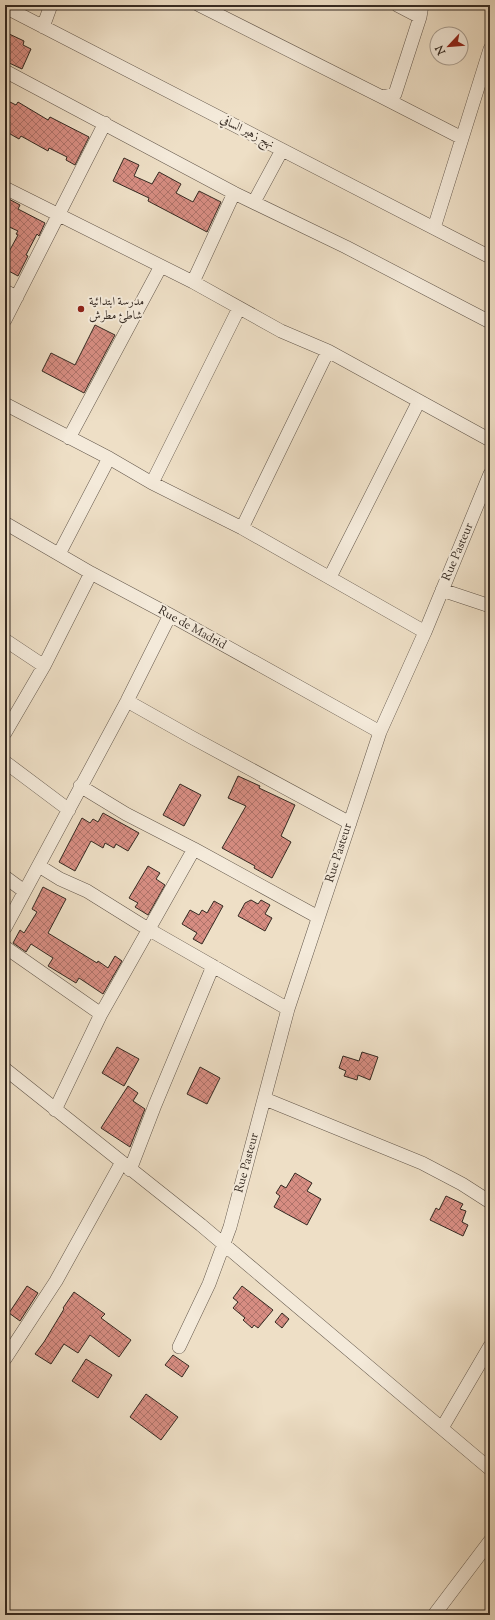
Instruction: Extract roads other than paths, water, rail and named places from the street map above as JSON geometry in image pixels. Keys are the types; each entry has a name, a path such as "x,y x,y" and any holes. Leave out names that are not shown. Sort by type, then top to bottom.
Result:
{"street":[{"path":"42,27 51,5"},
{"path":"199,5 462,138"},
{"path":"382,97 395,94 421,11 397,5"},
{"name":"نهج زهير السافي","path":"5,7 490,257"},
{"path":"434,228 490,49"},
{"path":"5,71 234,193 346,247 490,322"},
{"path":"5,320 105,123"},
{"path":"254,202 282,150"},
{"path":"5,188 193,282 280,331 328,350 490,440"},
{"path":"193,282 234,193"},
{"path":"69,438 161,266"},
{"path":"5,291 17,297"},
{"path":"152,482 239,308"},
{"path":"242,528 328,350"},
{"path":"330,577 419,401"},
{"path":"5,404 242,528 424,632"},
{"path":"59,554 109,458"},
{"name":"Rue Pasteur","path":"179,1347 209,1284 224,1244 265,1099 288,1009 380,732 442,590 490,474"},
{"name":"Rue de Madrid","path":"5,523 91,573 170,615 380,732"},
{"path":"5,733 44,666 91,573"},
{"path":"442,590 490,606"},
{"path":"5,928 127,701 170,615"},
{"path":"5,640 44,666"},
{"path":"127,701 350,823"},
{"path":"5,762 68,810"},
{"path":"80,786 126,814 194,849 318,917"},
{"path":"55,1110 102,1014 148,929 194,849"},
{"path":"39,866 60,880 87,891 148,929 288,1009"},
{"path":"5,877 24,891"},
{"path":"5,947 102,1014"},
{"path":"5,1359 56,1282 126,1166 163,1085 213,966"},
{"path":"5,1069 224,1244 490,1469"},
{"path":"265,1099 422,1163 462,1184 490,1202"},
{"path":"442,1428 490,1346"},
{"path":"434,1615 490,1541"}],"place":[{"name":"مدرسة ابتدائية شاطئ مطرش","path":"81,309"}]}
